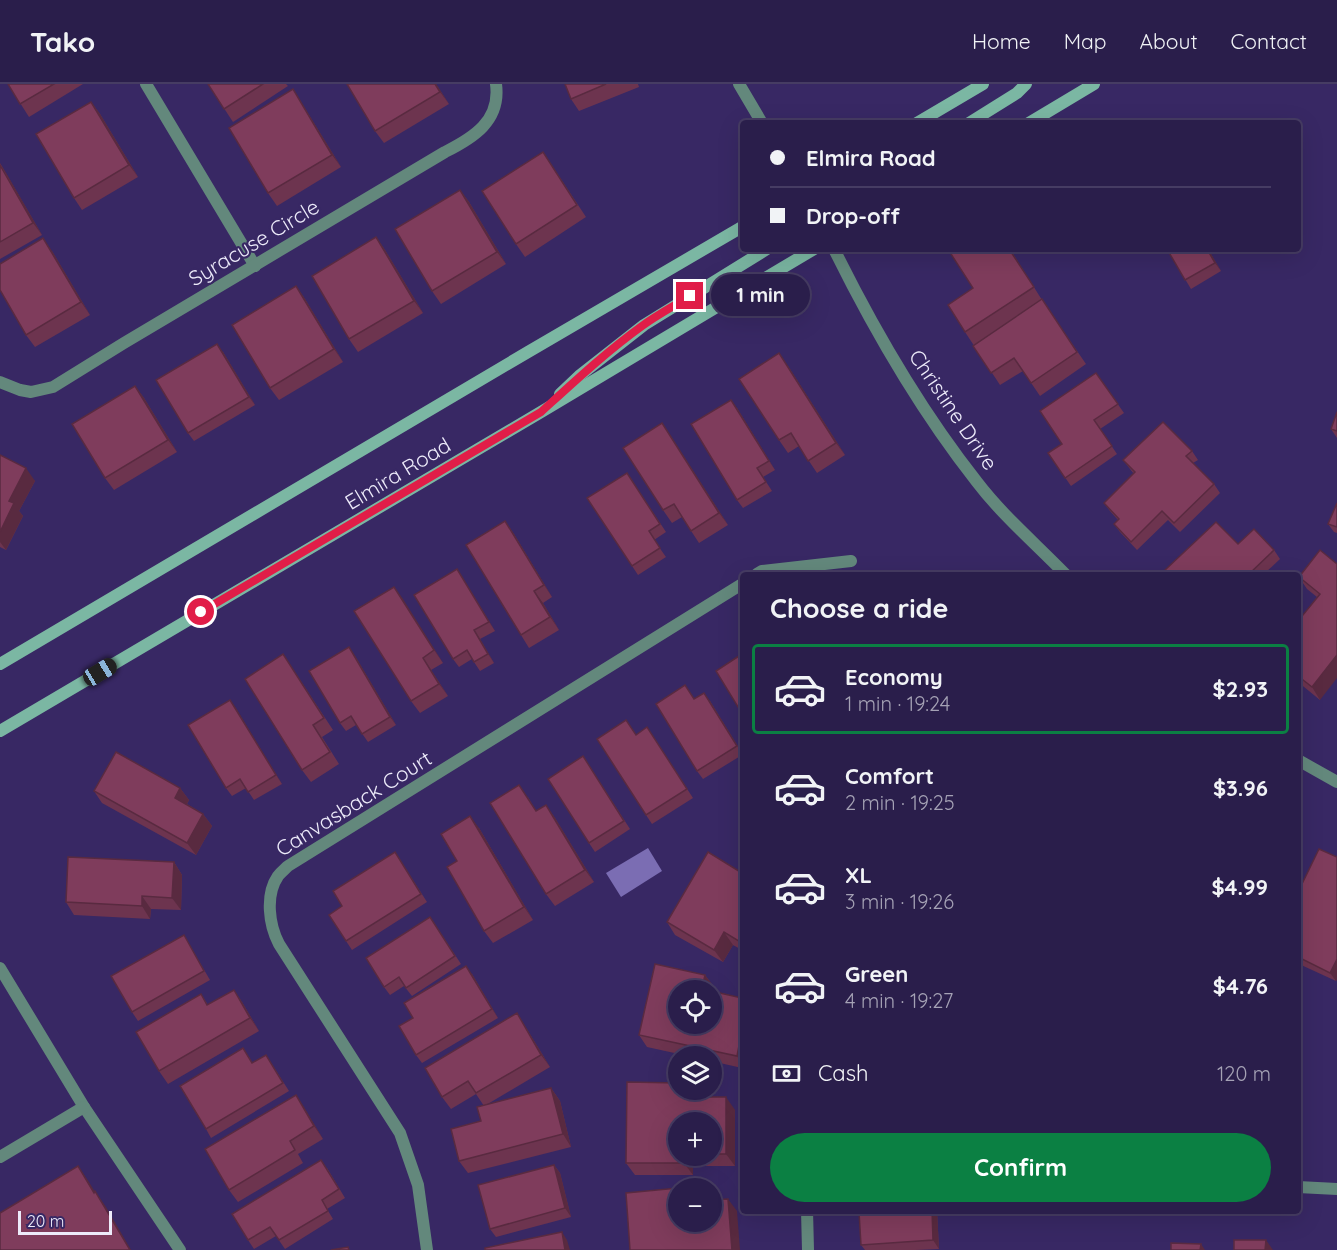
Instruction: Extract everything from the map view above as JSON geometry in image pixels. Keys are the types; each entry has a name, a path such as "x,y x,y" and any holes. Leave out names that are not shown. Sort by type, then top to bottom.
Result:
{"main road":[{"path":"922,120 983,84"},
{"path":"974,120 1017,93 1026,84"},
{"path":"1034,120 1094,84"},
{"name":"Elmira Road","path":"0,663 740,228"},
{"path":"541,412 579,376 644,325 763,252"},
{"name":"Elmira Road","path":"0,731 809,252"}],"street":[{"path":"146,84 255,266"},
{"name":"Syracuse Circle","path":"0,382 31,392 53,387 475,135 491,114 496,84"},
{"path":"739,84 760,120"},
{"name":"Christine Drive","path":"835,252 852,286 902,373 952,448 1000,509 1063,572"},
{"path":"760,572 851,561"},
{"name":"Canvasback Court","path":"427,1250 418,1185 400,1132 274,934 270,902 278,876 288,866 740,585"},
{"path":"1301,762 1337,782"},
{"path":"0,968 84,1107 180,1250"},
{"path":"0,1157 84,1107"},
{"path":"1301,1187 1337,1189"},
{"path":"807,1214 808,1250"}],"shaded area":[{"path":"648,848 662,871 621,897 606,873"}],"building":[{"path":"8,84 54,84 20,104"},
{"path":"208,84 263,84 224,109"},
{"path":"347,84 435,84 440,92 375,131"},
{"path":"565,84 606,84 571,99"},
{"path":"293,89 332,155 268,193 229,128"},
{"path":"91,102 129,165 74,198 36,134"},
{"path":"543,152 577,205 516,244 482,191"},
{"path":"0,165 33,223 0,242"},
{"path":"460,190 497,252 432,291 395,229"},
{"path":"376,237 414,301 349,339 312,276"},
{"path":"43,238 81,302 26,335 0,290 0,264"},
{"path":"955,252 1011,252 1034,287 965,332 948,305 973,288 951,254"},
{"path":"1169,252 1209,252 1215,263 1185,280"},
{"path":"296,286 334,349 270,388 232,325"},
{"path":"1042,299 1077,352 1031,383 1014,358 991,373 973,346"},
{"path":"217,344 249,397 188,433 156,380"},
{"path":"779,353 836,443 808,461 791,433 779,440 739,379"},
{"path":"1096,373 1118,404 1094,420 1112,446 1065,478 1048,453 1062,444 1040,411"},
{"path":"135,386 168,440 105,478 72,424"},
{"path":"731,400 769,461 757,468 766,482 737,500 691,424"},
{"path":"1337,412 1337,431 1331,429"},
{"path":"1163,422 1192,451 1186,456 1214,484 1174,523 1162,511 1131,542 1114,524 1119,519 1104,503 1135,472 1123,460"},
{"path":"662,423 719,513 691,531 674,504 663,510 623,448"},
{"path":"0,455 26,468 9,501 14,503 0,532"},
{"path":"627,473 660,524 649,531 660,548 632,566 587,498"},
{"path":"1337,503 1337,527 1328,524"},
{"path":"505,521 544,585 534,591 550,617 521,635 466,545"},
{"path":"1216,522 1238,544 1254,529 1274,550 1251,572 1164,571"},
{"path":"1320,550 1337,564 1337,655 1312,687 1301,678 1301,613 1303,615 1320,594 1301,579 1301,574"},
{"path":"457,569 489,622 474,630 488,654 474,662 467,650 453,659 414,595"},
{"path":"394,587 434,650 423,658 439,684 411,701 354,611"},
{"path":"349,647 390,717 362,734 351,716 340,723 309,671"},
{"path":"283,654 324,718 313,725 330,752 302,770 245,679"},
{"path":"740,655 740,706 738,707 716,671"},
{"path":"685,685 694,699 704,693 737,746 697,771 656,704"},
{"path":"230,700 276,775 248,792 240,779 226,788 188,725"},
{"path":"626,720 636,735 647,727 687,789 646,815 597,739"},
{"path":"116,752 180,788 175,798 203,814 187,843 94,791"},
{"path":"583,756 624,821 589,843 548,779"},
{"path":"519,785 536,811 546,805 585,870 546,894 490,803"},
{"path":"470,816 524,907 484,931 447,867 457,861 441,834"},
{"path":"1319,849 1337,857 1337,959 1330,973 1301,958 1301,886"},
{"path":"395,852 421,894 346,941 329,915 342,906 333,891"},
{"path":"708,852 740,872 740,942 724,932 714,950 667,922"},
{"path":"68,857 174,862 172,898 142,896 142,906 66,902"},
{"path":"430,917 455,956 406,988 399,977 384,987 366,958"},
{"path":"184,935 204,971 132,1012 111,976"},
{"path":"655,964 705,975 704,980 668,980 668,1034 722,1034 722,993 740,998 740,1040 737,1056 722,1053 722,1046 690,1046 639,1035"},
{"path":"466,966 492,1009 416,1055 399,1026 413,1018 404,1003"},
{"path":"234,990 250,1018 159,1071 136,1032 201,994 207,1005"},
{"path":"517,1013 541,1055 476,1093 468,1081 442,1097 425,1068"},
{"path":"243,1048 252,1063 266,1055 283,1083 206,1129 180,1086"},
{"path":"627,1082 668,1083 668,1100 722,1100 722,1097 726,1097 726,1154 722,1154 722,1112 668,1112 668,1163 626,1163"},
{"path":"551,1088 563,1134 459,1161 451,1129 481,1121 477,1107"},
{"path":"296,1095 314,1126 290,1141 295,1150 229,1190 205,1149"},
{"path":"321,1160 339,1189 322,1200 328,1211 279,1240 270,1227 248,1240 232,1214"},
{"path":"554,1165 565,1208 490,1229 478,1185"},
{"path":"78,1166 130,1250 0,1250 0,1213"},
{"path":"668,1189 668,1232 722,1232 722,1199 728,1199 732,1250 630,1250 626,1193"},
{"path":"859,1214 932,1214 933,1240 861,1245"},
{"path":"562,1232 565,1250 485,1250 485,1248"},
{"path":"1234,1240 1266,1240 1265,1250 1234,1250"},
{"path":"1171,1243 1201,1244 1200,1250 1171,1250"},
{"path":"348,1247 349,1250 331,1250"}],"route":[{"path":"201,612 541,412 579,376 614,348 644,325 690,296"}]}
